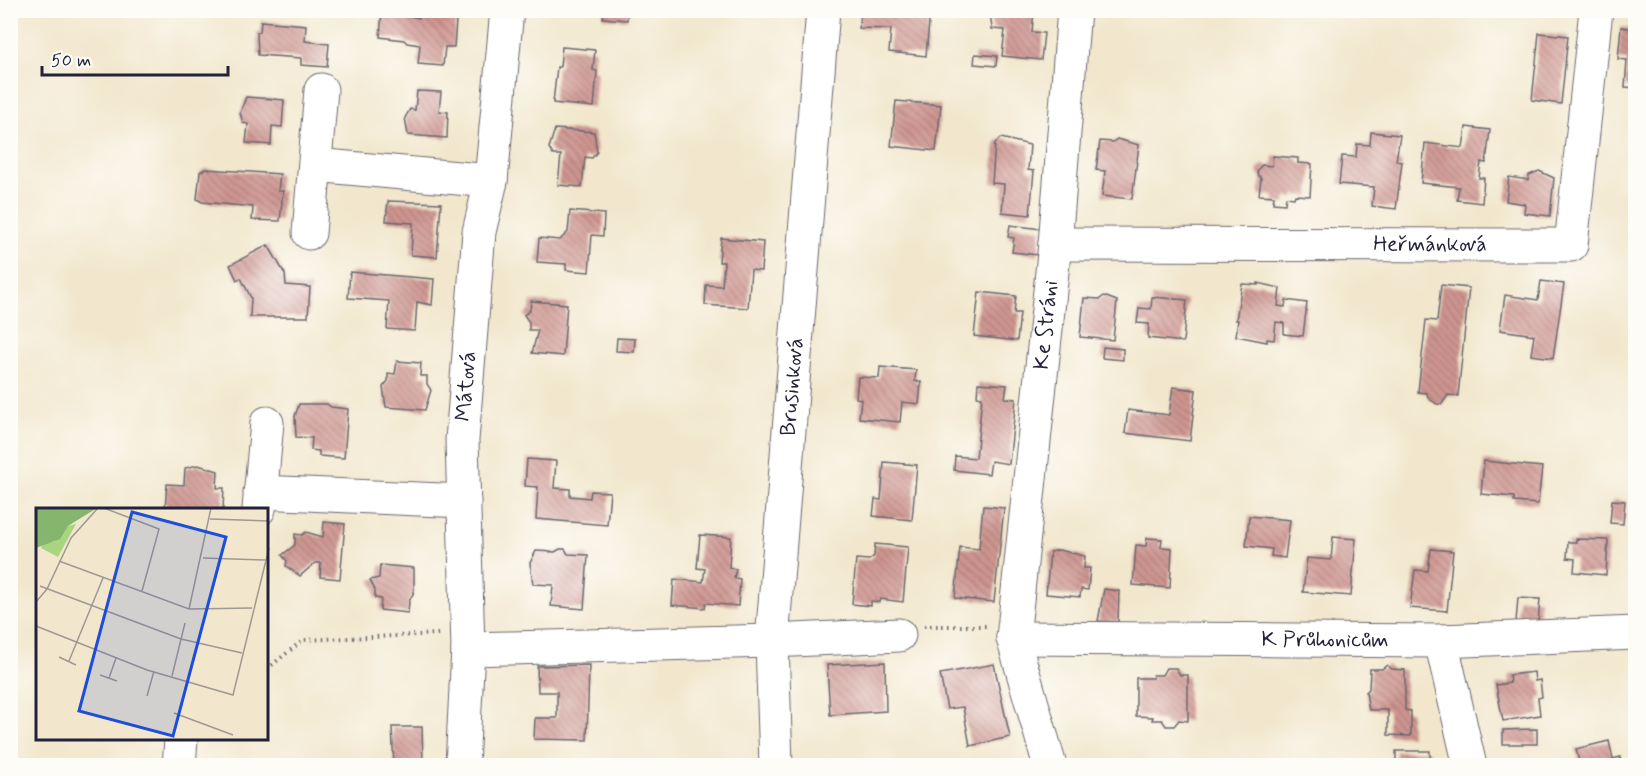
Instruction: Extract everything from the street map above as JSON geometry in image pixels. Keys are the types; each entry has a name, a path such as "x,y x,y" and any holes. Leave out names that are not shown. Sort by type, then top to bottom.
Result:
{"street":[{"name":"Mátová","path":"462,765 468,649 462,440 479,232 491,181 507,10"},
{"name":"Brusinková","path":"776,765 772,641 824,10"},
{"name":"Ke Stráni","path":"1013,638 1055,244 1074,10"},
{"name":"Heřmánková","path":"1055,244 1571,244 1596,10"},
{"path":"309,233 321,90"},
{"path":"315,165 491,181"},
{"path":"267,423 260,501 464,501"},
{"name":"K Průhonicům","path":"1013,638 1441,640 1635,633"},
{"path":"468,649 772,641 899,635"},
{"path":"1013,638 1050,765"},
{"path":"1441,640 1470,765"},
{"path":"179,765 181,740"}],"path":[{"path":"268,668 303,640 450,634 468,649"}],"building":[{"path":"604,10 628,10 627,20 603,18"},
{"path":"861,10 930,11 926,56 889,52 891,29 859,28"},
{"path":"990,10 1034,10 1032,32 1044,33 1041,60 1002,56 1005,30 992,29"},
{"path":"382,11 419,18 420,14 456,21 454,47 445,47 443,66 418,64 420,45 380,37"},
{"path":"261,21 306,25 305,41 329,44 327,67 301,65 301,58 258,55 257,32 260,32"},
{"path":"1621,27 1636,29 1636,88 1625,87 1627,60 1618,59"},
{"path":"1539,33 1568,36 1561,104 1532,100"},
{"path":"562,47 595,50 593,70 597,71 594,107 553,103"},
{"path":"975,54 997,56 996,66 974,64"},
{"path":"417,91 441,92 439,111 448,112 447,138 408,135 405,118 410,109 415,110"},
{"path":"246,97 284,100 282,127 272,126 271,145 246,143 248,124 243,123 240,113"},
{"path":"896,101 941,105 936,151 891,146"},
{"path":"1466,127 1490,130 1486,163 1481,162 1479,178 1484,178 1482,203 1457,200 1459,187 1421,183 1425,143 1463,148"},
{"path":"555,129 594,132 597,152 592,158 585,157 582,187 558,185 561,155 553,155 549,148"},
{"path":"1371,132 1400,135 1396,161 1402,162 1396,209 1372,206 1374,187 1339,184 1342,156 1356,157 1357,144 1370,145"},
{"path":"1001,138 1030,145 1028,170 1034,171 1030,215 1002,212 1004,184 992,183 995,143"},
{"path":"1117,139 1139,145 1132,199 1102,196 1105,171 1096,170 1100,141 1113,142"},
{"path":"1273,156 1298,158 1298,163 1312,164 1310,196 1286,197 1285,204 1273,203 1274,196 1259,195 1261,178 1257,174 1258,169 1262,165 1272,166"},
{"path":"205,169 280,174 278,191 283,191 280,221 252,220 253,207 202,202 197,199 200,172"},
{"path":"1539,171 1554,178 1550,216 1524,213 1525,204 1506,201 1509,177 1528,180 1529,175"},
{"path":"388,201 441,203 437,257 411,255 413,223 386,221"},
{"path":"570,211 604,214 603,236 592,235 589,272 566,270 566,264 537,262 539,238 560,240 568,232"},
{"path":"1010,225 1041,229 1038,255 1012,252 1014,238 1008,237"},
{"path":"721,238 763,242 761,271 751,270 748,308 705,305 706,285 722,286 724,262 719,262"},
{"path":"268,245 285,274 286,285 310,287 308,317 250,317 251,298 241,278 237,280 230,265"},
{"path":"350,272 434,279 432,305 417,302 415,331 387,329 389,301 348,298"},
{"path":"1541,281 1564,284 1553,358 1531,355 1534,335 1500,330 1505,295 1538,300"},
{"path":"1258,283 1280,288 1278,306 1285,307 1286,300 1307,303 1303,336 1284,334 1284,323 1276,322 1274,340 1267,339 1267,342 1236,336 1238,320 1236,320 1242,284 1258,285"},
{"path":"1441,285 1469,288 1458,396 1448,395 1442,404 1437,404 1428,398 1427,393 1418,392 1426,320 1437,321"},
{"path":"979,292 1016,296 1014,313 1020,313 1017,341 974,336"},
{"path":"1104,296 1117,301 1113,340 1080,337 1084,298 1100,299"},
{"path":"1152,297 1187,300 1183,342 1148,338 1149,324 1137,323 1139,308 1151,309"},
{"path":"531,301 567,304 563,356 532,353 538,330 529,330 529,322 524,315 530,310"},
{"path":"617,338 635,339 634,352 616,351"},
{"path":"1103,347 1123,349 1123,360 1102,358"},
{"path":"397,361 421,363 420,376 427,376 427,384 431,390 425,410 386,407 383,387 388,381 388,373 395,374"},
{"path":"880,367 916,370 915,381 921,382 919,404 902,402 900,422 859,418 861,399 856,398 858,377 879,378"},
{"path":"978,383 1007,385 1005,398 1016,399 1009,464 991,461 989,474 954,470 955,456 976,458 982,397 977,396"},
{"path":"1173,387 1196,390 1190,441 1125,433 1128,410 1169,415"},
{"path":"299,404 327,404 331,407 348,409 344,458 319,456 319,451 311,450 312,438 296,437 295,416"},
{"path":"527,459 556,461 554,488 570,489 570,496 590,498 591,491 610,492 607,525 536,519 538,487 525,486"},
{"path":"1484,461 1542,467 1538,504 1514,502 1514,497 1481,494"},
{"path":"884,462 917,465 912,520 873,516 875,499 881,500"},
{"path":"198,465 218,471 217,488 224,488 223,508 165,508 167,484 184,485 185,468"},
{"path":"1612,500 1625,501 1623,524 1610,523"},
{"path":"983,506 1004,508 994,602 955,598 960,547 979,549"},
{"path":"1249,516 1290,520 1285,558 1271,556 1272,549 1246,546"},
{"path":"324,522 345,524 340,579 320,577 321,563 315,563 300,576 286,566 287,561 282,555 295,545 295,534 302,535 306,532 323,537"},
{"path":"700,535 731,537 729,568 736,569 734,578 740,579 738,606 706,603 705,608 672,605 674,579 703,582 705,569 697,568"},
{"path":"1333,537 1356,539 1351,596 1303,592 1307,558 1331,560"},
{"path":"1147,538 1162,539 1161,547 1172,548 1170,588 1133,585 1136,545 1146,546"},
{"path":"1576,539 1608,540 1606,575 1574,572 1575,559 1567,558 1568,542 1576,542"},
{"path":"875,544 908,547 903,602 880,599 879,602 871,601 871,606 852,604 856,559 869,560 874,556"},
{"path":"565,549 568,554 588,555 584,609 551,606 553,585 533,584 530,563 536,551 555,552"},
{"path":"1431,549 1453,551 1447,611 1410,608 1415,570 1428,571"},
{"path":"1059,550 1085,556 1084,568 1090,568 1088,590 1081,589 1080,597 1046,594 1050,552"},
{"path":"380,565 414,568 414,592 409,601 408,613 380,610 381,599 375,598 375,590 370,580 379,578"},
{"path":"1104,589 1119,591 1118,622 1098,621"},
{"path":"1518,598 1540,599 1538,624 1516,622"},
{"path":"885,662 886,711 830,715 827,665"},
{"path":"994,664 1010,737 970,746 963,707 947,709 940,674"},
{"path":"589,665 587,740 534,739 535,718 557,718 557,692 538,692 537,666"},
{"path":"1387,665 1392,669 1405,670 1405,710 1411,711 1411,736 1388,735 1388,710 1369,710 1366,692 1369,689 1370,669 1382,669"},
{"path":"1166,668 1176,668 1180,675 1188,675 1188,721 1179,720 1174,726 1166,726 1162,720 1152,720 1153,717 1136,716 1136,678 1153,678 1153,675 1162,675"},
{"path":"1534,672 1535,681 1540,680 1542,697 1538,698 1540,715 1503,721 1496,685 1510,683 1509,675"},
{"path":"392,727 422,727 423,766 394,766"},
{"path":"1537,729 1537,744 1503,744 1503,730"},
{"path":"1609,741 1613,759 1620,757 1622,766 1580,766 1576,749"},
{"path":"1396,751 1430,751 1430,766 1396,766"}]}
